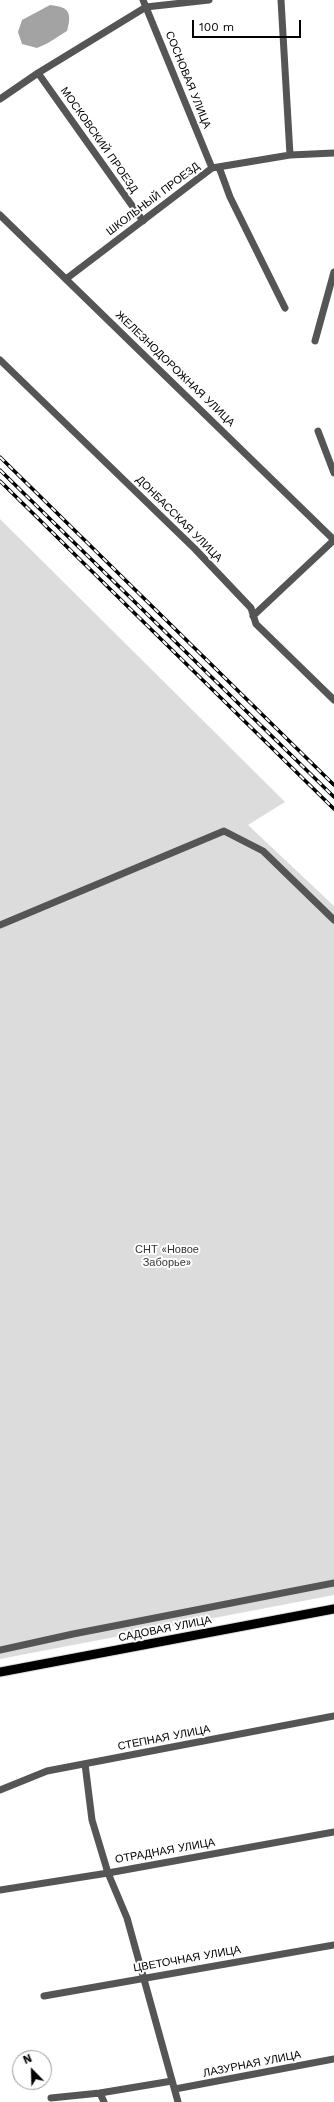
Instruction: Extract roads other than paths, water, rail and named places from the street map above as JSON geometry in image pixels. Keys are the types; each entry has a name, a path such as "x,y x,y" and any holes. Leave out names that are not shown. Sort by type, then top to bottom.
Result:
{"main road":[{"name":"САДОВАЯ УЛИЦА","path":"0,1672 334,1609"}],"street":[{"path":"0,99 145,4 209,0"},
{"path":"281,0 290,155"},
{"name":"СОСНОВАЯ УЛИЦА","path":"145,4 215,167 285,308"},
{"name":"МОСКОВСКИЙ ПРОЕЗД","path":"38,73 143,221"},
{"name":"ШКОЛЬНЫЙ ПРОЕЗД","path":"66,279 215,167 290,155 334,153"},
{"name":"ЖЕЛЕЗНОДОРОЖНАЯ УЛИЦА","path":"0,214 334,540"},
{"path":"315,341 334,272"},
{"name":"ДОНБАССКАЯ УЛИЦА","path":"0,360 194,548 251,608 256,624 334,700"},
{"path":"318,431 334,473"},
{"path":"253,616 334,540"},
{"path":"0,925 224,831 263,851 334,920"},
{"path":"0,1650 73,1634 334,1583"},
{"name":"СТЕПНАЯ УЛИЦА","path":"0,1790 47,1771 334,1716"},
{"path":"85,1764 92,1820 108,1873 127,1918 178,2102"},
{"name":"ОТРАДНАЯ УЛИЦА","path":"0,1890 108,1873 334,1832"},
{"name":"ЦВЕТОЧНАЯ УЛИЦА","path":"44,1996 334,1945"},
{"name":"ЛАЗУРНАЯ УЛИЦА","path":"175,2090 334,2059"},
{"path":"51,2098 100,2094 172,2081"},
{"path":"100,2094 104,2102"}],"railway":[{"path":"0,457 334,785"},
{"path":"0,470 334,797"},
{"path":"0,481 334,809"}],"park label":[{"name":"СНТ «Новое Заборье»","path":"167,1256"}]}
